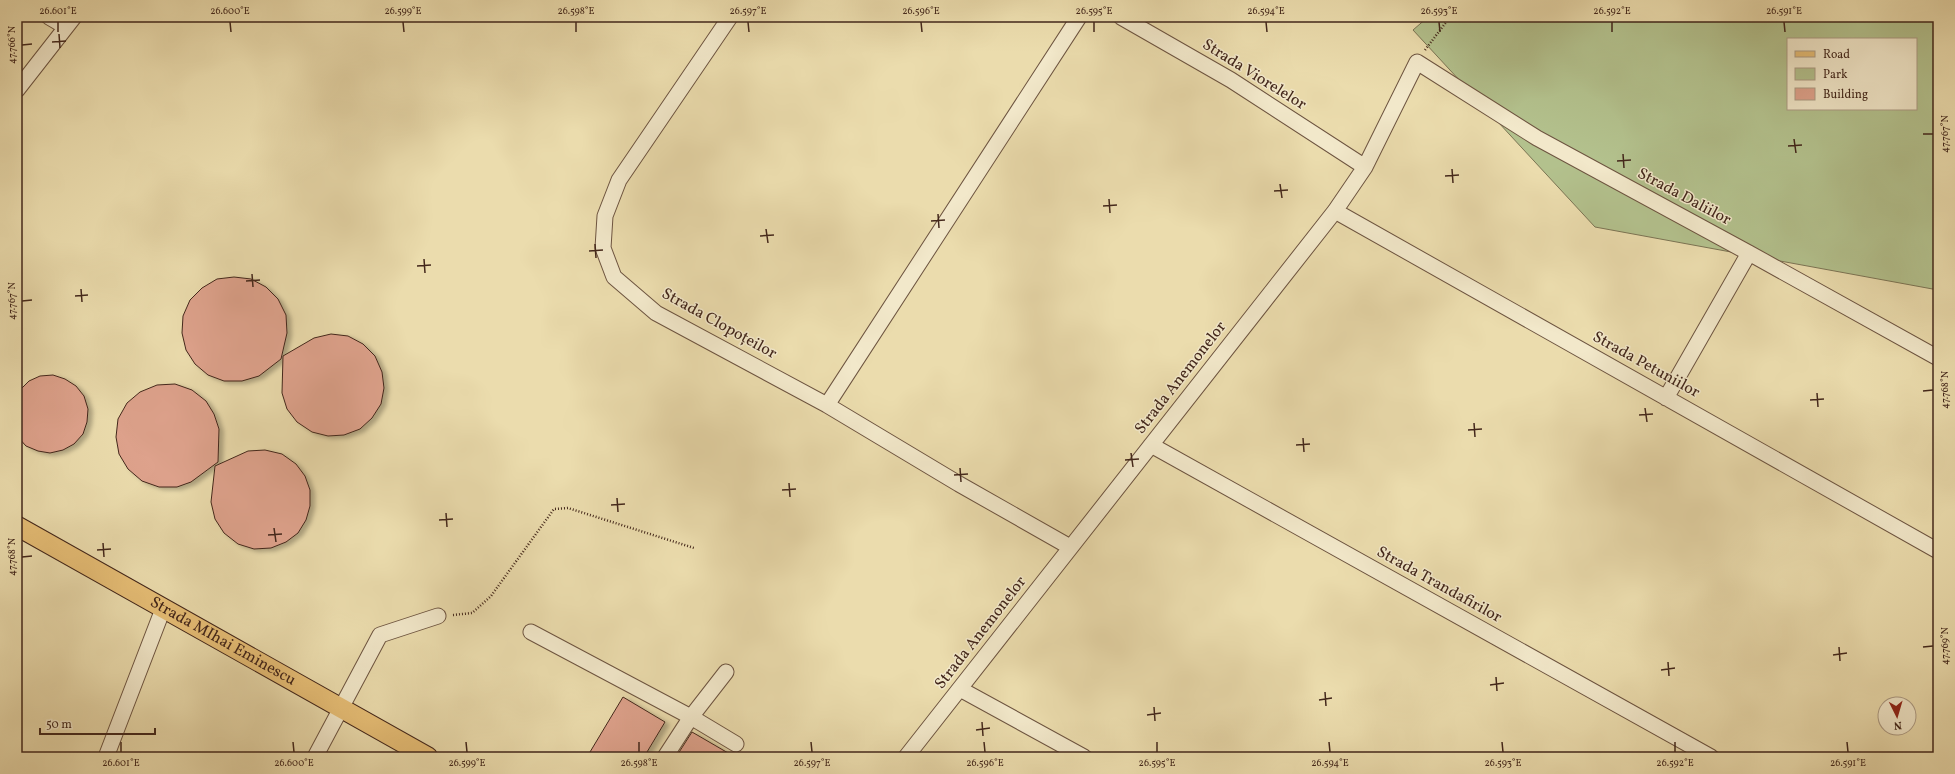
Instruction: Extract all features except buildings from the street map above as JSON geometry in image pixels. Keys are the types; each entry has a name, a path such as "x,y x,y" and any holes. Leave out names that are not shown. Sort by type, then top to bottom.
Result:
{"main road":[{"name":"Strada MIhai Eminescu","path":"17,526 342,707 422,756"}],"street":[{"path":"17,90 70,22 49,17"},
{"name":"Strada Clopoțeilor","path":"730,17 620,180 605,216 603,248 614,277 656,313 827,405 959,484 1070,547"},
{"path":"827,405 1079,17"},
{"name":"Strada Viorelelor","path":"1121,17 1231,80 1366,167"},
{"name":"Strada Anemonelor","path":"906,757 1335,212 1366,167 1416,62"},
{"name":"Strada Daliilor","path":"1416,62 1537,138 1938,358"},
{"name":"Strada Petuniilor","path":"1335,212 1938,551"},
{"path":"1666,398 1748,253"},
{"name":"Strada Trandafirilor","path":"1151,445 1711,757"},
{"path":"106,757 163,608"},
{"path":"315,757 380,635 438,616"},
{"path":"531,632 691,717 736,744"},
{"path":"665,757 691,717 726,672"},
{"path":"960,689 1084,757"}],"path":[{"path":"1416,62 1450,17"},
{"path":"438,616 472,614 491,596 554,508 568,508 694,548"}],"green space":[{"path":"1428,17 1938,17 1938,290 1595,227 1413,30"}]}
